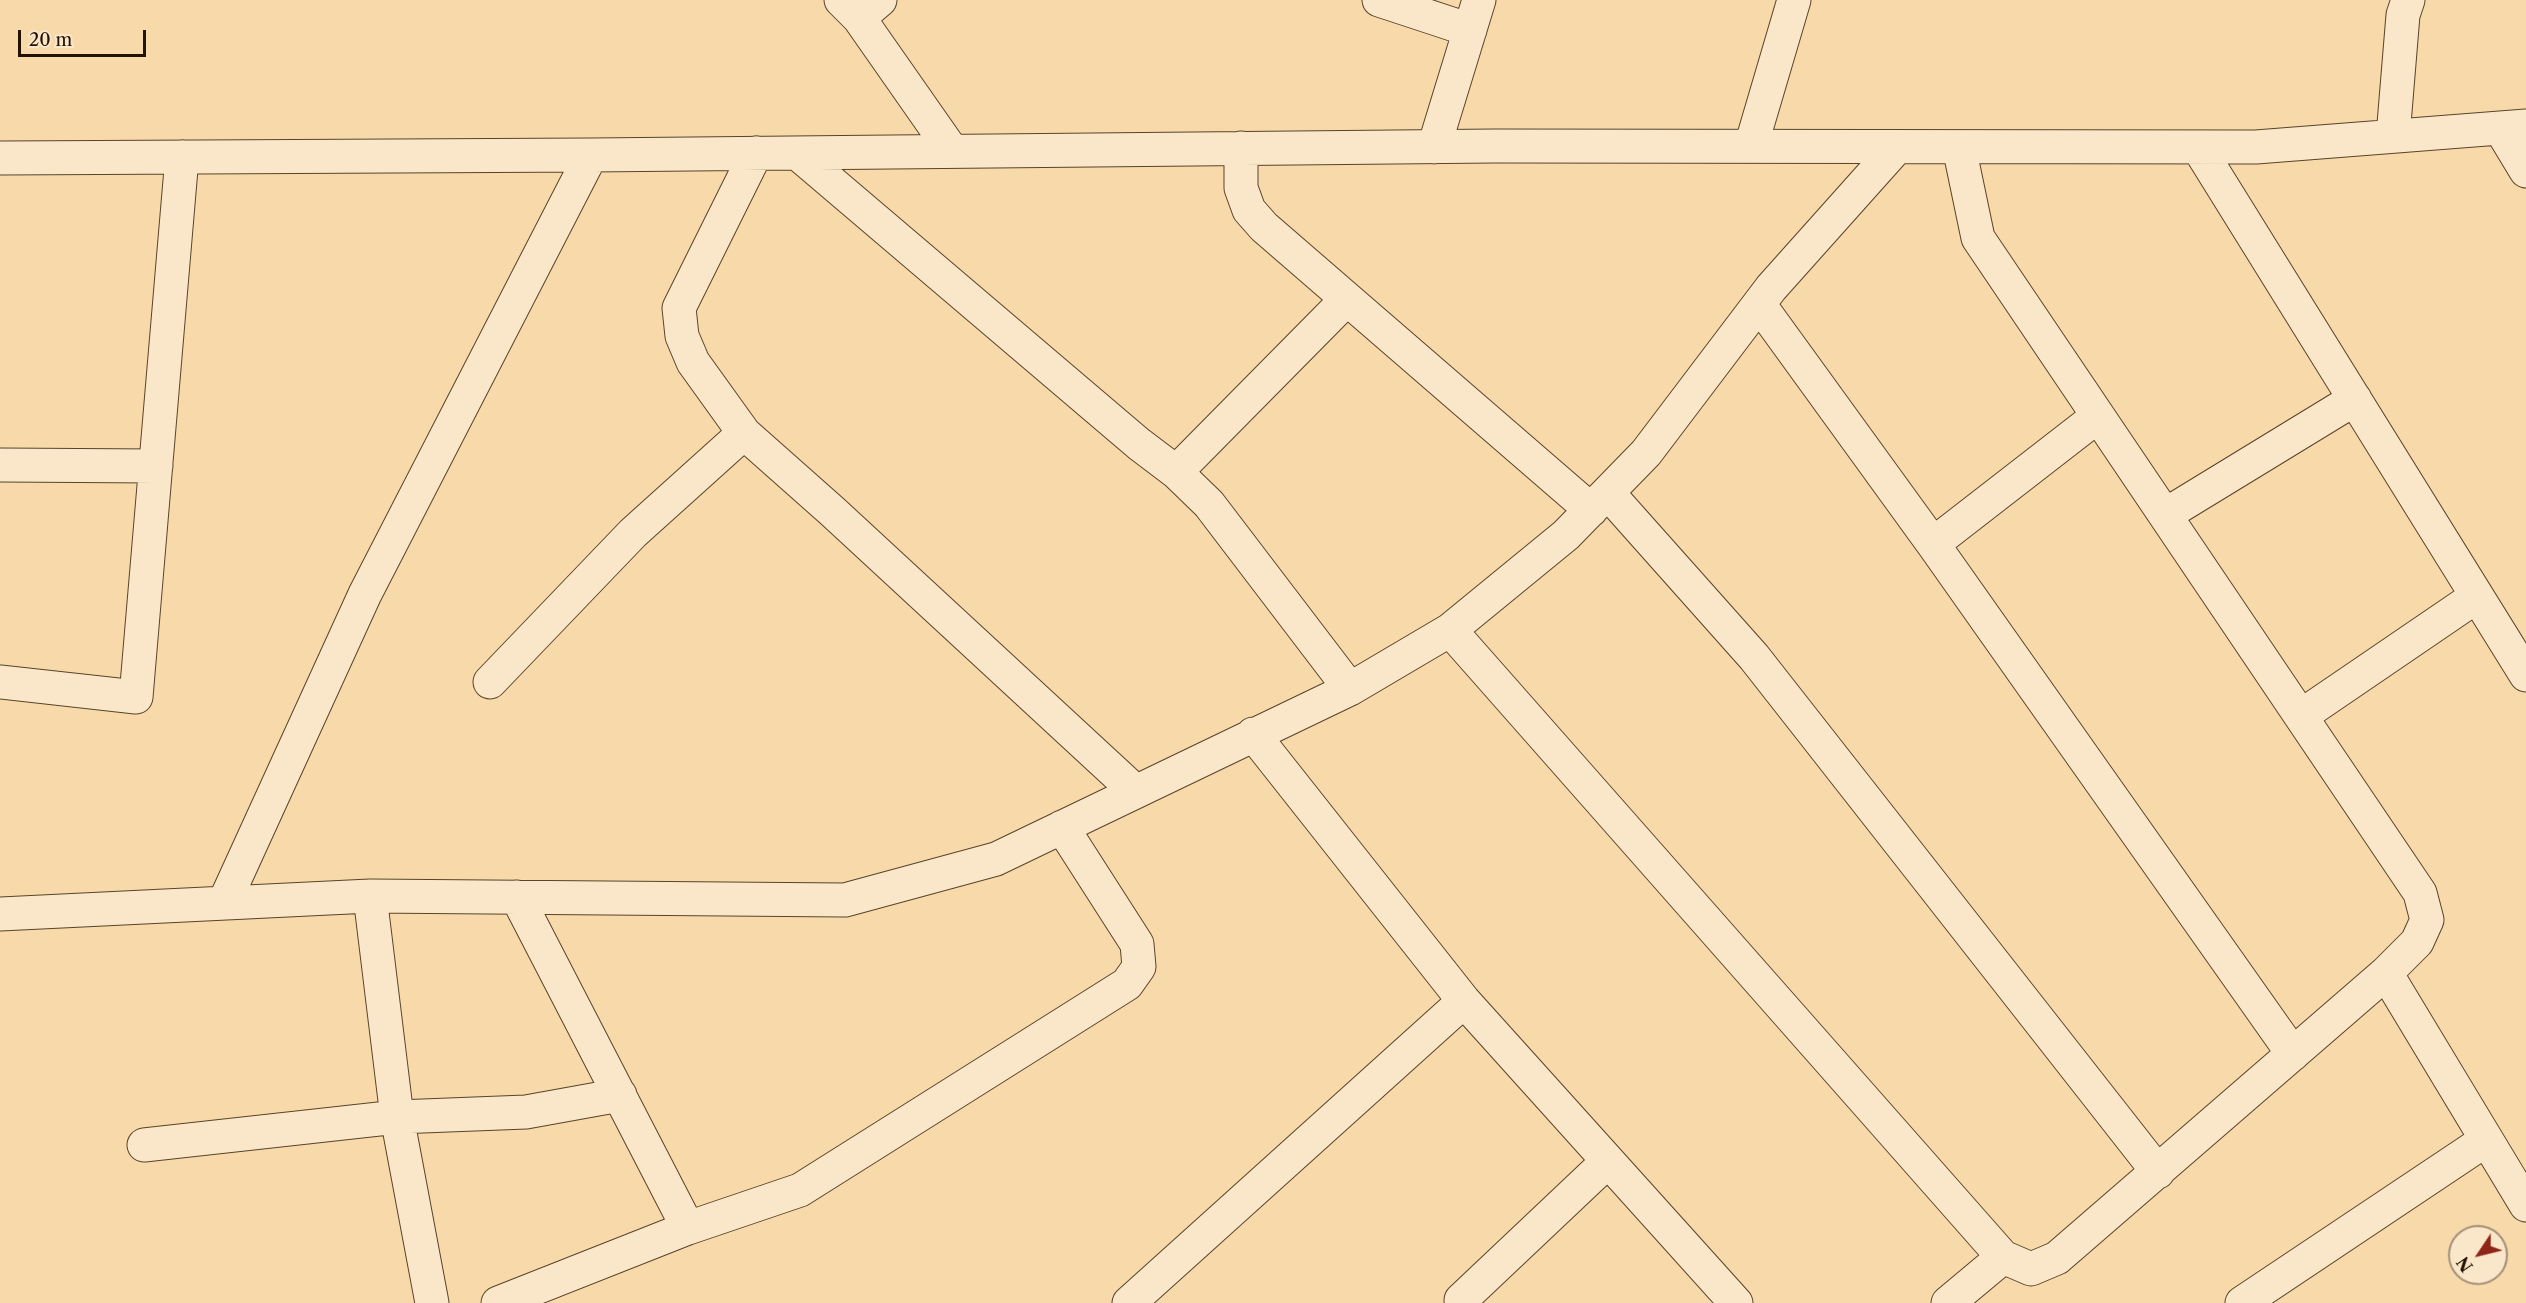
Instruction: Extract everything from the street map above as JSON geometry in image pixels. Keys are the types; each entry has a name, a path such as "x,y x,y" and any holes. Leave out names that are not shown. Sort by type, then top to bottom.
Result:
{"street":[{"path":"1379,0 1474,15 1434,147"},
{"path":"1750,146 1794,0"},
{"path":"2393,136 2403,15 2408,0"},
{"path":"860,6 952,151"},
{"path":"0,158 1434,147 2256,147 2513,127 2526,171"},
{"path":"0,914 370,896 845,900 996,859 1350,689 1450,630 1566,535 1647,453 1759,304 1897,147"},
{"path":"1450,630 2003,1257 2031,1269 2057,1258 2386,974 2417,942 2427,920 2420,893 1978,238 1959,147"},
{"path":"2198,147 2526,675"},
{"path":"1240,148 1241,188 1249,210 1264,227 1347,299 1600,501 1754,657 2158,1172"},
{"path":"756,153 679,308 682,336 693,362 744,433 850,527 1135,791"},
{"path":"797,153 1139,444 1176,472 1209,504 1350,689"},
{"path":"224,903 365,594 591,155"},
{"path":"0,682 136,697 182,157"},
{"path":"1176,472 1347,299"},
{"path":"1759,304 1933,544 2294,1054"},
{"path":"2165,515 2355,399"},
{"path":"1933,544 2098,416"},
{"path":"490,682 633,533 744,433"},
{"path":"0,465 156,466"},
{"path":"2301,716 2477,596"},
{"path":"1253,734 1464,1001 1736,1303"},
{"path":"498,1303 688,1228 800,1190 1127,984 1139,967 1137,944 1062,827"},
{"path":"370,896 397,1117 432,1303"},
{"path":"517,897 688,1228"},
{"path":"2386,974 2526,1205"},
{"path":"1129,1303 1464,1001"},
{"path":"144,1145 397,1117 526,1112 620,1095"},
{"path":"2242,1303 2486,1140"},
{"path":"1461,1300 1608,1161"},
{"path":"1948,1303 2003,1257"}]}
